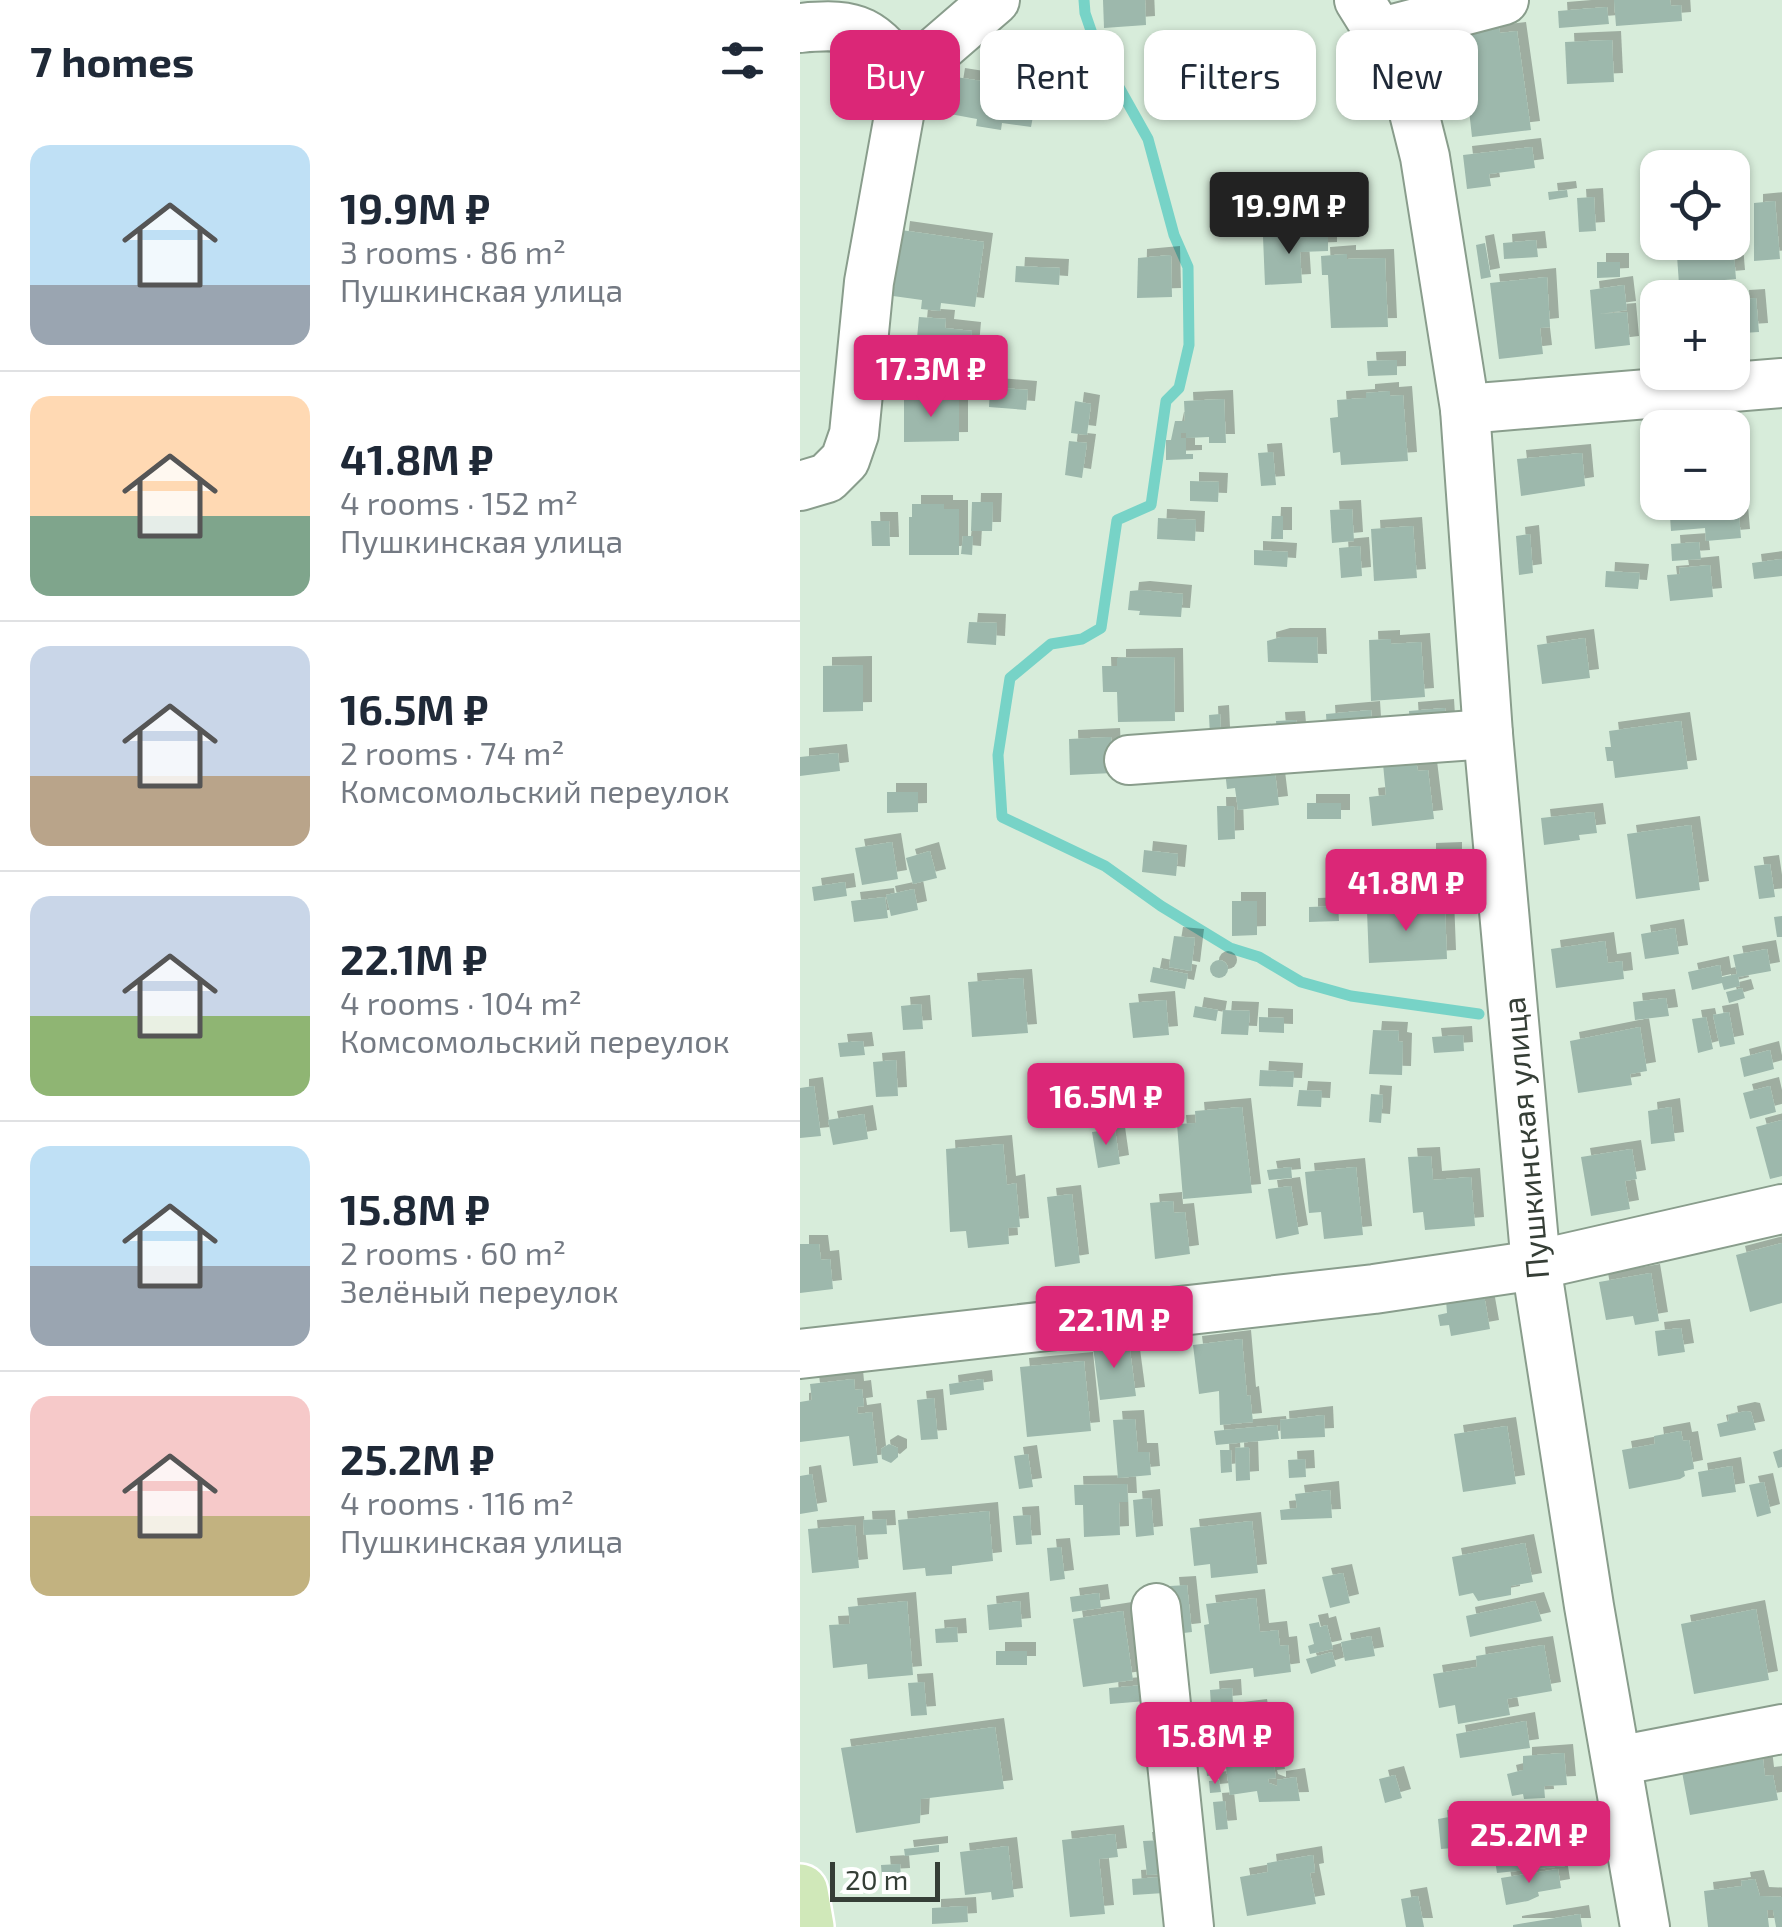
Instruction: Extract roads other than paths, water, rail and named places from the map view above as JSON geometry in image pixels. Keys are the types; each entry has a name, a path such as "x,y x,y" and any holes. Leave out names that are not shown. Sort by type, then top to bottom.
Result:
{"main road":[{"path":"800,1892 806,1927"}],"street":[{"path":"960,31 996,0"},
{"path":"1370,16 1504,0"},
{"name":"Пушкинская улица","path":"1370,16 1402,70 1424,157 1464,409 1488,734 1486,890 1536,1265 1589,1606 1645,1927"},
{"path":"800,28 854,30"},
{"path":"800,486 827,478 845,460 854,434 869,282 898,120"},
{"path":"1464,409 1782,383"},
{"path":"1130,760 1488,734"},
{"path":"800,1354 1356,1292 1536,1265 1782,1208"},
{"path":"1156,1608 1189,1927"},
{"path":"1617,1760 1782,1729"}],"waterway":[{"path":"1084,0 1097,48 1148,139 1174,235 1188,267 1189,345 1179,388 1166,401 1151,505 1117,520 1101,628 1082,639 1051,644 1010,678 998,755 1002,817 1105,866 1230,948 1259,957 1301,982 1351,996 1479,1014"}]}
